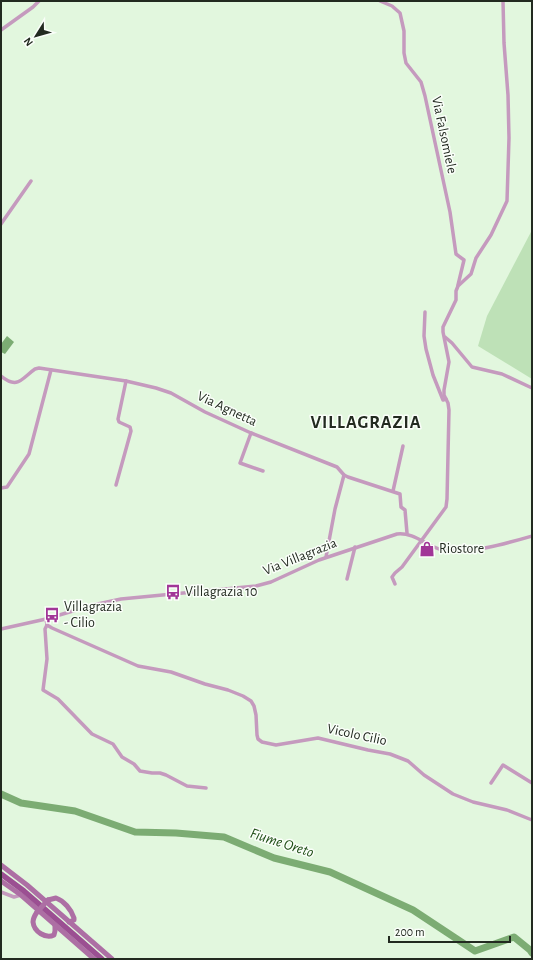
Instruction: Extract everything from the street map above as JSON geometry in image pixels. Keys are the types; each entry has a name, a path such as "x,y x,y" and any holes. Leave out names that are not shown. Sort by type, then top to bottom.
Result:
{"main road":[{"path":"1,865 27,885 112,959"},
{"path":"1,874 24,891 102,959"},
{"path":"1,881 20,895 94,959"},
{"path":"55,926 56,931 54,935 47,936 35,926 34,922 36,912 48,900 56,898 71,910 74,920 69,922"}],"street":[{"path":"1,30 39,1"},
{"name":"Via Falsomiele","path":"380,1 392,6 400,13 404,30 406,63 421,82 425,96 450,212 456,254 464,260 458,286"},
{"path":"395,584 392,577 402,567 446,507 449,410 444,390 449,362 443,326 456,300 456,291 458,286 471,274 476,258 507,201 508,110 503,1"},
{"path":"1,224 31,182"},
{"path":"425,312 424,336 426,349 435,381 443,400 446,399"},
{"path":"444,337 452,343 472,367 502,374 532,388"},
{"name":"Via Agnetta","path":"1,376 12,382 18,382 26,378 35,369 51,370 126,381 163,390 205,412 251,433 337,467 344,475 393,491"},
{"path":"1,488 9,485 29,454 51,370"},
{"path":"116,485 131,431 130,427 119,422 118,419 126,381"},
{"path":"251,433 240,463 263,471"},
{"path":"403,446 393,491 401,496 401,507 405,510 407,534 441,550 456,551 513,541 532,536"},
{"path":"326,557 335,509 344,475"},
{"name":"Via Villagrazia","path":"1,629 46,619 93,605 121,599 256,586 271,582 326,557 397,534 407,534"},
{"path":"347,578 355,548"},
{"path":"46,619 47,625 45,628 47,659 43,690 58,699 92,734 113,744 122,757 134,764 140,772 160,773 188,786 206,788"},
{"name":"Vicolo Cilio","path":"47,625 138,666 171,672 243,696 251,701 254,706 257,735 258,739 262,742 276,745 318,738 390,754 408,761 424,775 453,794 473,802 507,810 532,820"},
{"path":"491,783 503,765 532,783"},
{"path":"1,892 14,897 20,895"}],"shaded area":[{"path":"532,230 532,379 478,346 487,316"},
{"path":"7,336 14,342 5,354 1,352 1,344"}],"waterway":[{"name":"Fiume Oreto","path":"1,794 21,803 75,811 135,832 176,833 224,837 274,858 330,872 413,910 475,951 514,937 532,953"}],"place":[{"name":"Riostore","path":"427,549"},
{"name":"Villagrazia 10","path":"173,592"},
{"name":"Villagrazia - Cilio","path":"52,615"}],"district":[{"name":"VILLAGRAZIA","path":"366,423"}]}
